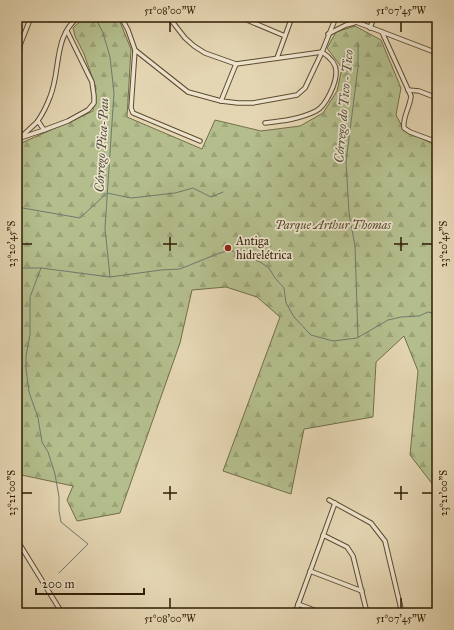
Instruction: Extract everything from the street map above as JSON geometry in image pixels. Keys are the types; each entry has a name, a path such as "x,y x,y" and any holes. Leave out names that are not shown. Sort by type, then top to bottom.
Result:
{"street":[{"path":"17,75 18,45 31,17"},
{"path":"18,138 38,121 51,96 61,42 72,22 79,17"},
{"path":"121,17 128,30 135,50 131,108 134,114 200,141"},
{"path":"167,17 194,46 205,53 236,64 322,52 331,58 336,70 332,91 318,110 299,118 265,123"},
{"path":"240,17 285,36"},
{"path":"277,58 292,17"},
{"path":"135,50 188,92 238,104 253,103 297,95 305,88 336,17"},
{"path":"343,17 437,53"},
{"path":"370,28 374,17"},
{"path":"328,34 346,25 356,23"},
{"path":"18,138 52,128 88,110 94,103 92,82 67,31"},
{"path":"382,32 411,98 404,122 404,128 410,132 437,142"},
{"path":"221,101 236,64"},
{"path":"408,90 419,91 437,98"},
{"path":"38,121 44,130"},
{"path":"329,500 371,523 385,541 402,613"},
{"path":"295,613 335,503"},
{"path":"323,535 347,547 354,556 367,613"},
{"path":"17,540 62,613"},
{"path":"310,571 362,591"},
{"path":"298,604 322,613"},
{"path":"17,606 21,613"}],"green space":[{"name":"Parque Arthur Thomas","path":"85,17 118,17 131,49 127,117 202,149 215,120 261,131 300,126 323,113 337,91 342,68 327,48 336,32 355,26 381,40 401,88 396,115 404,130 437,146 437,490 410,455 418,371 404,336 376,362 373,417 304,429 291,494 223,471 280,317 257,297 226,287 192,290 180,343 120,513 77,521 67,500 73,486 17,474 17,145 93,111 96,88 73,28"}],"waterway":[{"name":"Córrego Pica-Pau","path":"95,17 103,33 110,57 114,93 105,228 110,277"},
{"name":"Córrego do Tico - Tico","path":"358,43 358,67 346,162 349,213 355,246 358,337"},
{"path":"17,207 80,218 107,193 131,198 175,193 193,188 211,197 223,192"},
{"path":"17,268 41,268 110,277 180,269 230,250 260,262 269,268 284,288 286,303 294,317 311,335 333,341 357,338 388,320 401,317 419,316 428,312 437,314"},
{"path":"41,268 30,297 30,334 26,356 29,392 38,418 42,442 48,452 55,474 61,522 88,544 59,573"}],"place":[{"name":"Antiga hidrelétrica","path":"228,248"}]}
